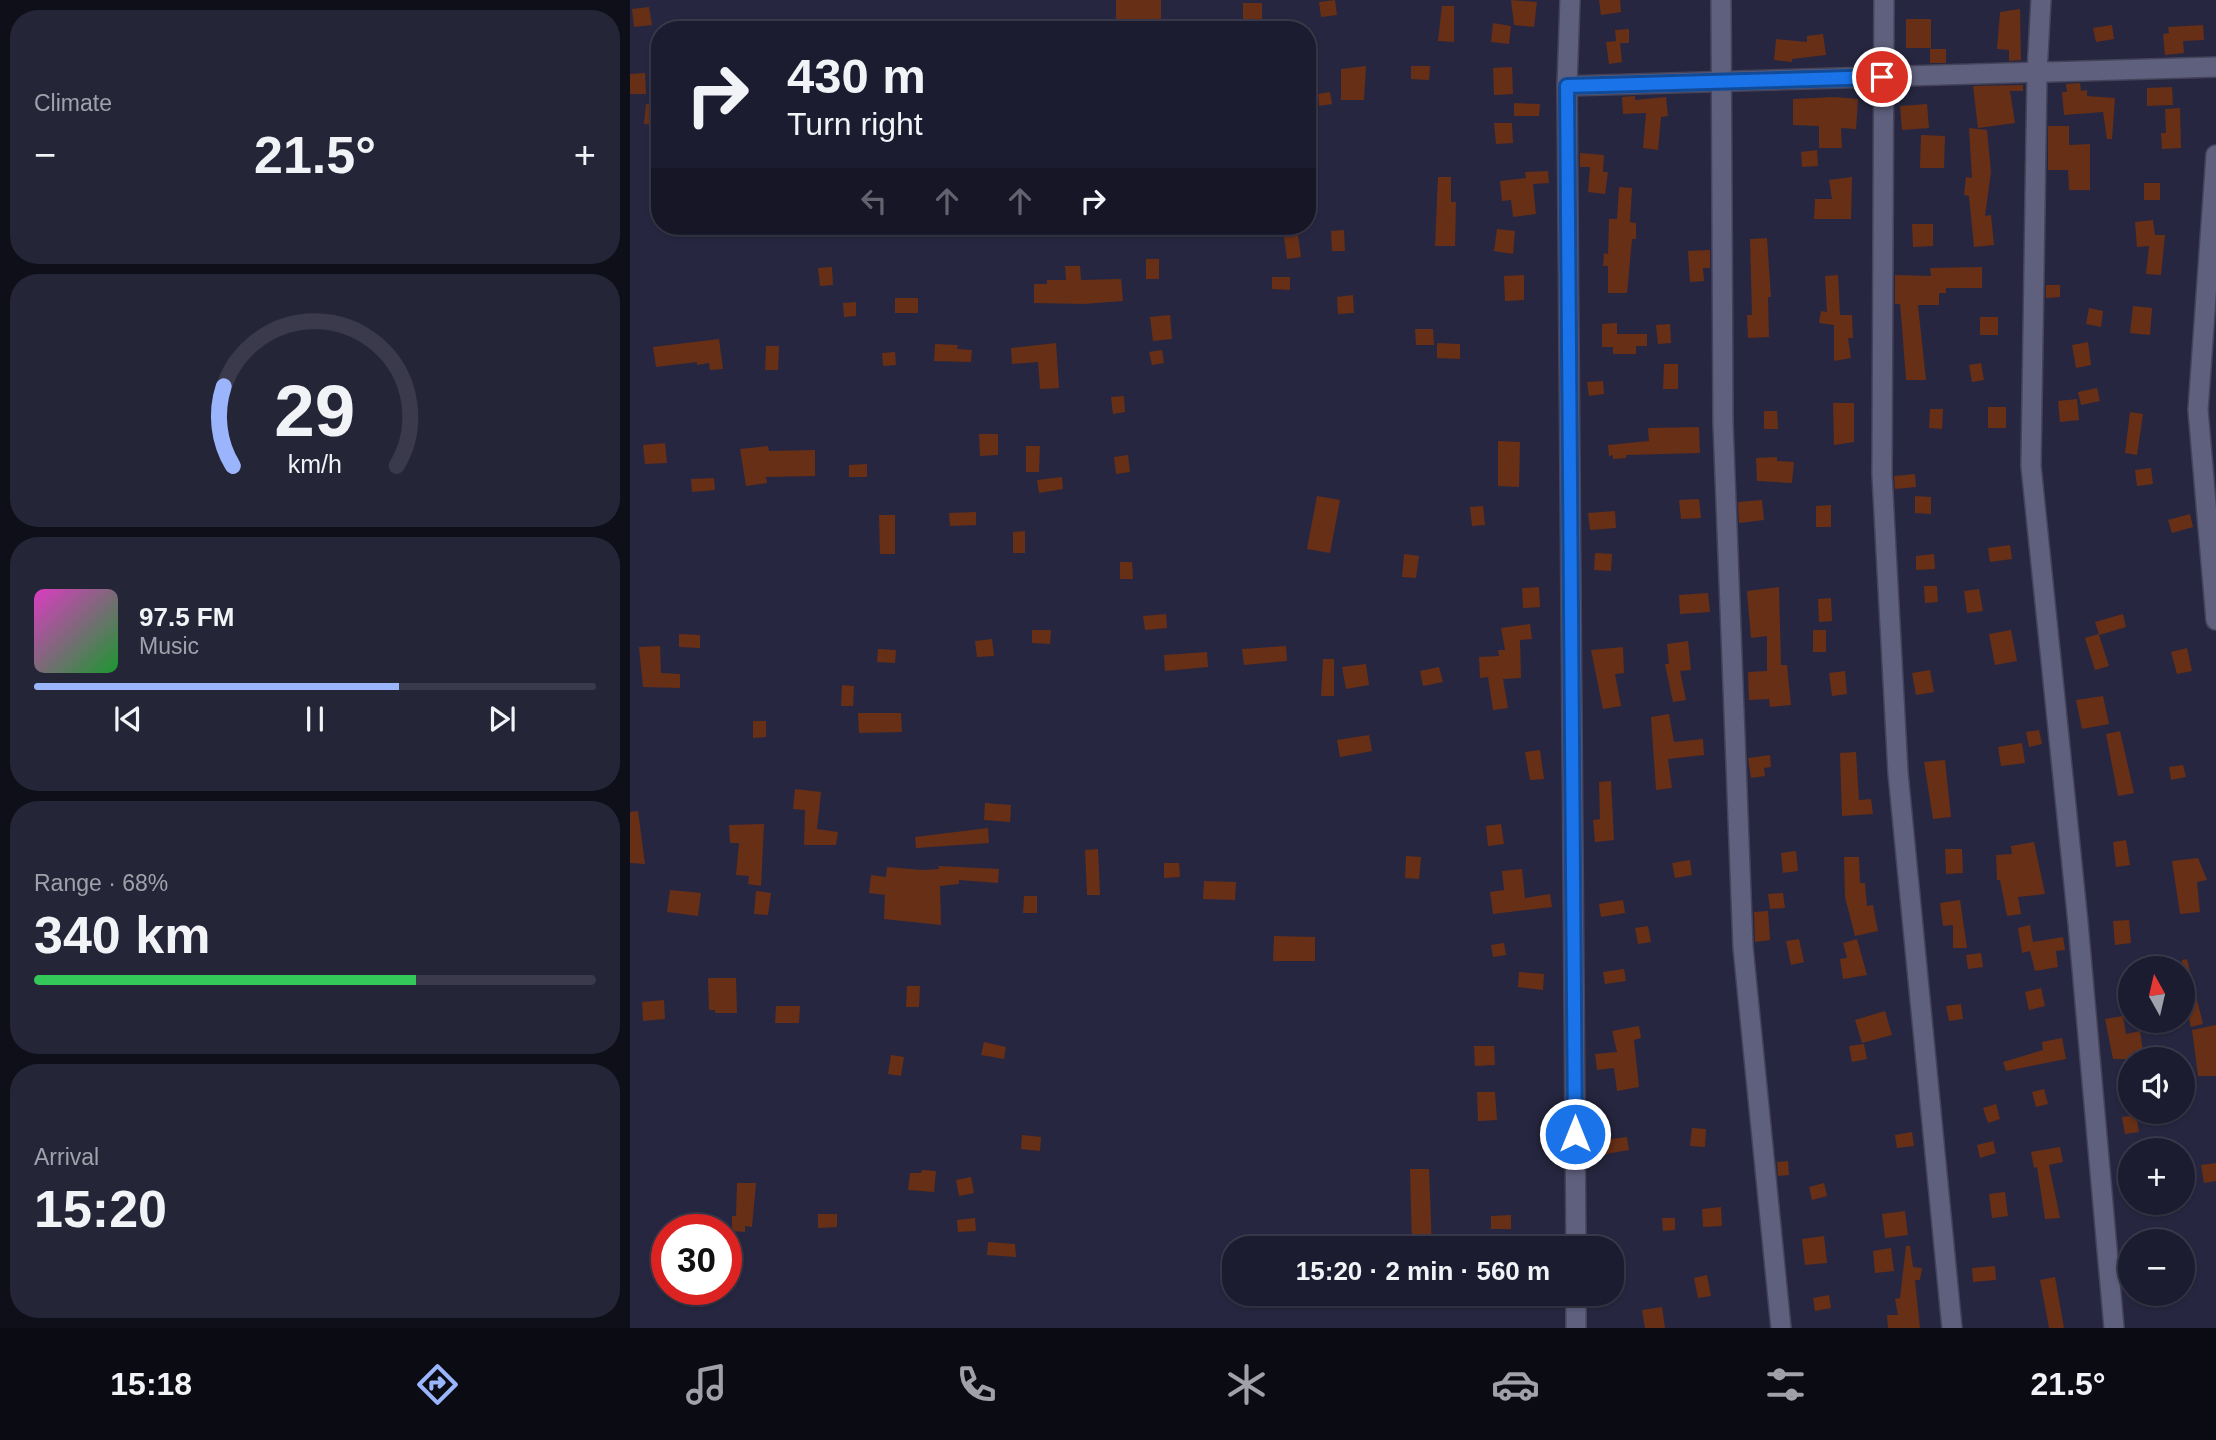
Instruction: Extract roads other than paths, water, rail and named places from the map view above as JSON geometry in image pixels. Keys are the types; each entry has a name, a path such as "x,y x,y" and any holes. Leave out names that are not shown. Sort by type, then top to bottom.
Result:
{"street":[{"path":"1570,0 1567,86 1576,1236"},
{"path":"1721,0 1724,437 1743,947 1781,1328"},
{"path":"1884,0 1882,475 1898,773 1952,1328"},
{"path":"2041,0 2037,72 2031,466 2078,923 2115,1328"},
{"path":"1567,86 2216,67"},
{"path":"2216,155 2198,410 2216,620"},
{"path":"1576,1306 1576,1328"}]}
